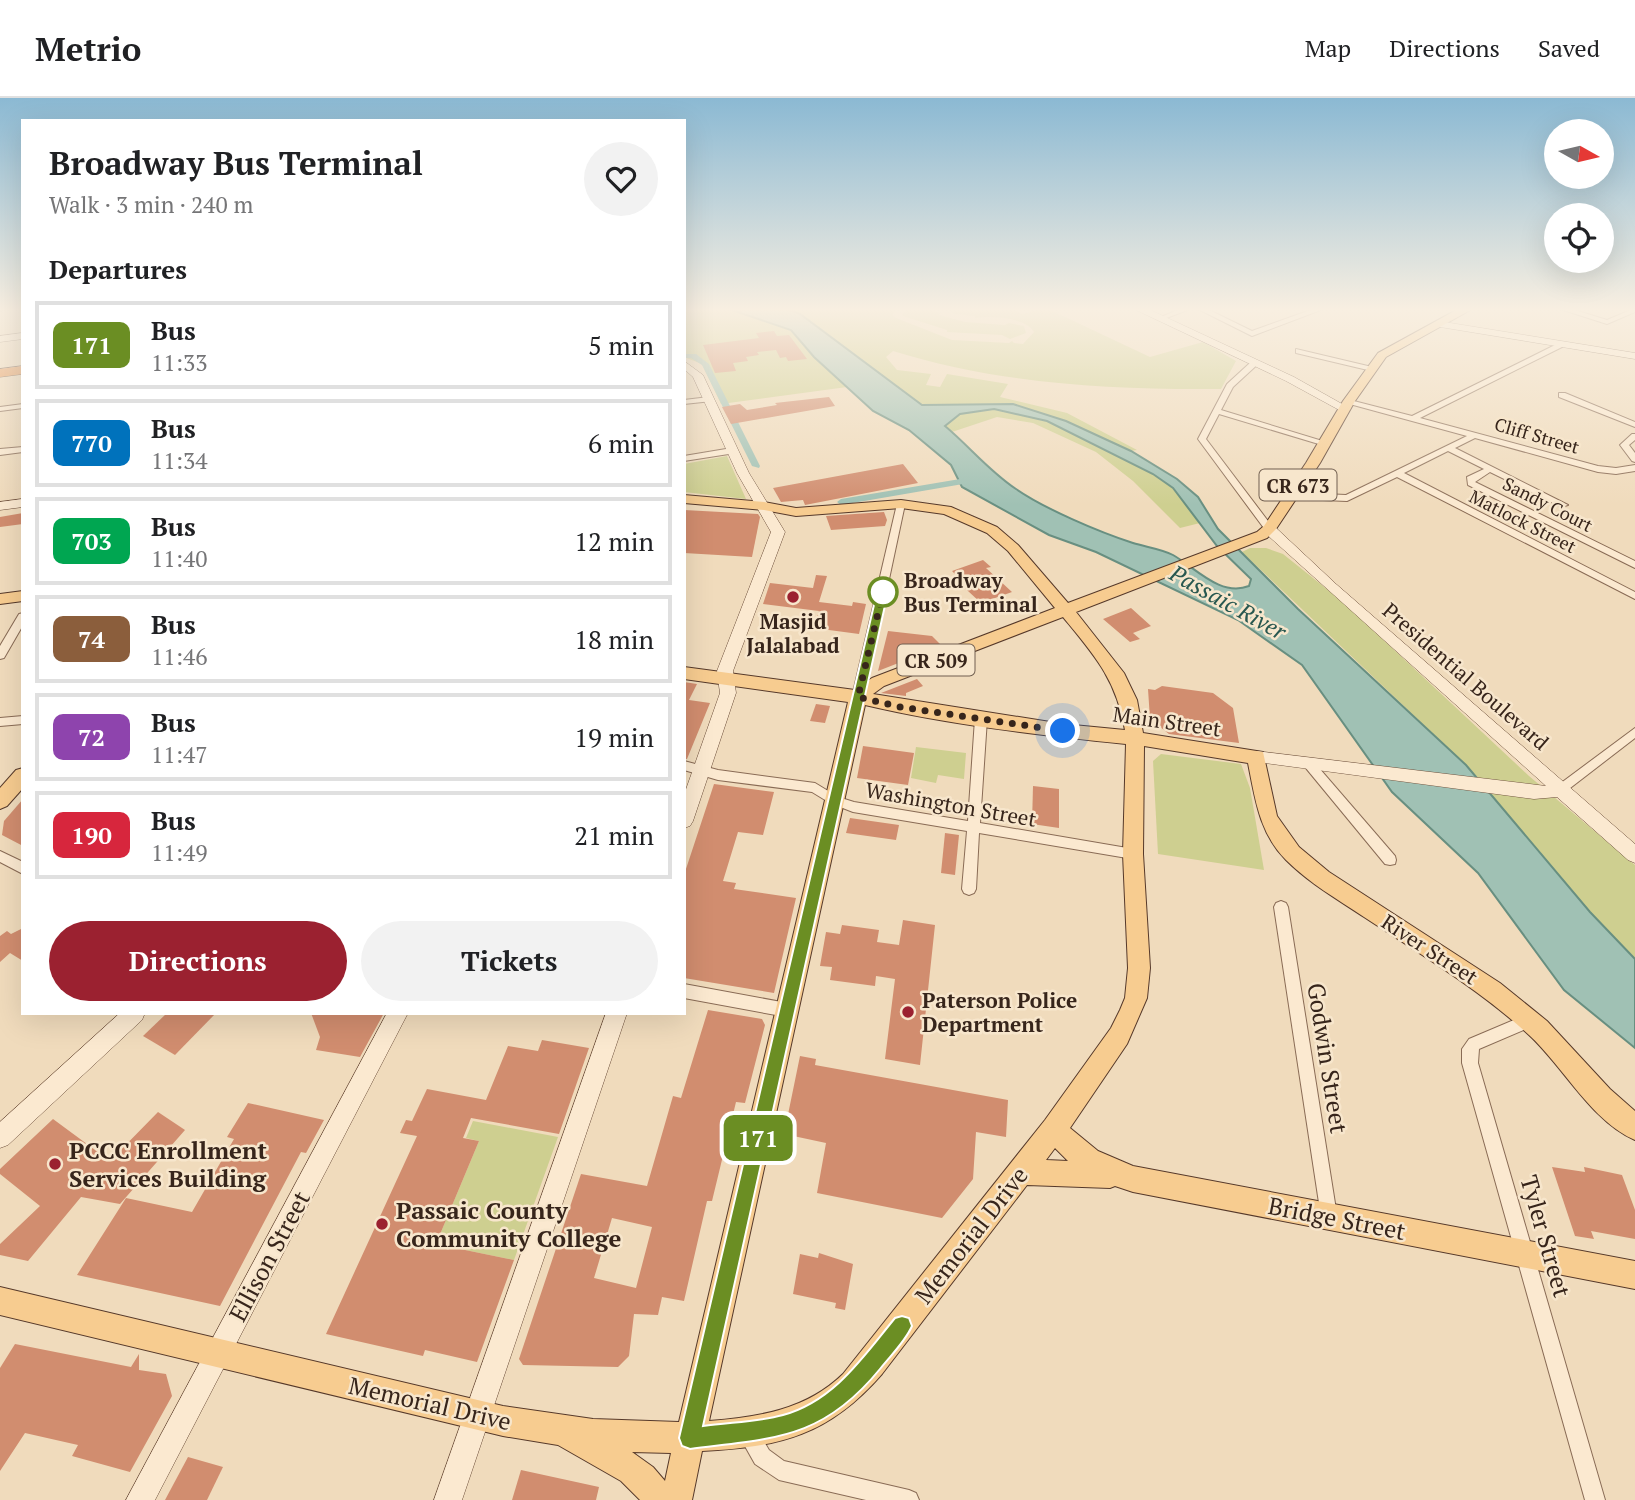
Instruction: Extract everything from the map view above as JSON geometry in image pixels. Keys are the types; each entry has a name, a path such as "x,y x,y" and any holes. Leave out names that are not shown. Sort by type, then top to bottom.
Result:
{"highway":[{"path":"0,383 21,382"}],"main road":[{"name":"CR 673","path":"1269,529 1369,373"},
{"name":"Memorial Drive","path":"0,1301 478,1415 560,1431 634,1438 690,1438 782,1426 818,1412 852,1387 1054,1129 1119,1036 1136,998 1139,968 1133,854 1135,738 1124,689 1094,644 1007,543 984,525 946,510 901,503 807,512 686,499"},
{"name":"CR 509","path":"858,697 878,682 1240,544 1262,535 1269,529"},
{"path":"1038,579 1067,592 1102,597 1091,621 1094,644"},
{"path":"0,599 21,596"},
{"name":"Main Street","path":"686,673 858,697 900,707 981,719 1135,738 1256,757"},
{"path":"676,1500 858,697"},
{"name":"River Street","path":"1256,757 1268,817 1292,853 1322,878 1476,979 1528,1021 1560,1051 1601,1098 1635,1127"},
{"path":"0,802 21,777"},
{"name":"Bridge Street","path":"1054,1129 1075,1153 1118,1175 1635,1275"},
{"path":"1020,1172 1118,1175"},
{"path":"560,1431 635,1471 651,1486 658,1500"}],"street":[{"path":"686,815 728,693 724,680 725,671 777,539 778,527 732,451 696,373"},
{"path":"1244,373 1230,386 1202,439 1269,529"},
{"path":"1275,373 1347,405"},
{"path":"1413,418 1502,373"},
{"path":"1562,395 1635,425"},
{"path":"686,402 709,399"},
{"name":"Cliff Street","path":"1347,405 1413,418 1598,469 1616,471 1635,468"},
{"path":"0,409 21,406"},
{"path":"1216,411 1325,443"},
{"path":"1296,488 1323,497 1343,499 1475,435"},
{"path":"1634,457 1624,444 1635,436"},
{"name":"Sandy Court","path":"1448,448 1564,505"},
{"path":"0,452 21,449"},
{"path":"686,459 732,451"},
{"name":"Sandy Court","path":"1490,469 1470,479 1471,484 1635,565"},
{"name":"Matlock Street","path":"1397,473 1635,596"},
{"path":"0,506 21,503"},
{"path":"858,697 901,503"},
{"name":"Presidential Boulevard","path":"1269,529 1635,855"},
{"path":"0,655 21,619"},
{"path":"969,889 981,719"},
{"path":"0,722 21,720"},
{"path":"1561,789 1635,733"},
{"name":"Main Street","path":"1256,757 1546,793 1561,789"},
{"path":"1309,764 1390,860"},
{"name":"Washington Street","path":"686,766 816,788 834,800 853,807 1133,854"},
{"path":"0,856 21,868"},
{"name":"Godwin Street","path":"1282,907 1329,1217"},
{"path":"686,991 787,1010"},
{"path":"0,1138 133,1015"},
{"name":"Ellison Street","path":"140,1500 397,1015"},
{"path":"448,1500 616,1015"},
{"name":"Tyler Street","path":"1528,1021 1479,1041 1470,1049 1469,1055 1595,1500"},
{"path":"747,1431 762,1457 779,1470 909,1500"}],"green space":[{"path":"706,373 832,373 847,387 721,404"},
{"path":"880,373 931,374 926,385 940,387 947,374 1008,384 1000,397 1067,413 1137,450 1131,451 1066,421 1013,404 922,405"},
{"path":"987,373 1229,373 1221,389 1096,386"},
{"path":"994,409 1047,421 1153,474 1173,488 1200,523 1180,528 1133,481 1096,452 1033,423 997,417 952,432 944,426 960,414"},
{"path":"727,456 746,499 686,492 686,464"},
{"path":"1250,548 1266,548 1283,554 1343,602 1529,776 1635,865 1635,959 1590,912 1466,765 1242,552"},
{"path":"916,747 966,753 964,779 938,775 936,783 911,778"},
{"path":"1161,754 1241,764 1250,788 1264,870 1158,854 1153,761"},
{"path":"473,1121 558,1137 514,1260 436,1244 479,1141 466,1138"}],"water":[{"name":"Passaic River","path":"832,373 880,373 922,405 1013,404 1066,421 1131,451 1177,479 1198,497 1218,529 1298,609 1466,765 1590,912 1635,959 1635,1048 1564,990 1478,873 1392,792 1302,665 1238,620 1096,552 1049,535 962,487 951,465 909,430 873,411","holes":["994,409 1047,421 1153,474 1173,488 1217,546 1251,579 1249,586 1228,588 1218,584 1169,553 1104,533 1028,497 988,467 945,426 960,414"]}],"building":[{"path":"829,397 835,406 731,424 722,407 740,404 747,410 777,405 775,403"},
{"path":"903,464 918,483 805,505 803,500 781,502 773,488"},
{"path":"686,510 758,514 760,517 752,557 686,553"},
{"path":"884,512 887,520 885,526 831,530 826,516"},
{"path":"21,513 21,524 0,527 0,517"},
{"path":"983,560 991,567 986,568 1012,592 981,603 955,579 959,578 952,571"},
{"path":"816,575 827,576 819,602 852,606 853,602 866,604 859,634 814,628 819,611 763,604 770,583 813,588"},
{"path":"1131,608 1151,626 1133,633 1140,639 1130,642 1103,619"},
{"path":"888,631 932,636 942,646 878,671"},
{"path":"917,679 923,686 906,693 906,696 881,693"},
{"path":"686,682 697,684 689,700 710,703 687,759"},
{"path":"1162,686 1213,693 1233,708 1239,743 1169,734 1150,719 1148,689 1155,690"},
{"path":"816,704 830,706 825,723 810,721"},
{"path":"863,746 914,753 908,785 857,778"},
{"path":"714,784 774,792 763,835 738,832 723,881 736,883 734,889 796,898 774,993 686,978 686,869"},
{"path":"1033,786 1059,789 1059,828 1032,824"},
{"path":"21,801 21,845 2,835 4,821"},
{"path":"850,818 899,825 896,840 846,833"},
{"path":"945,833 959,835 955,875 941,873"},
{"path":"903,920 935,925 920,1065 885,1059 895,979 876,976 875,986 830,980 832,967 820,966 826,932 840,934 842,925 879,930 877,942 899,945"},
{"path":"21,929 21,960 10,953 0,962 0,936 7,931 11,934"},
{"path":"708,1010 762,1019 765,1025 745,1103 736,1102 712,1201 707,1201 684,1301 662,1297 658,1315 634,1314 629,1356 618,1367 523,1365 519,1359 581,1174 647,1186 673,1096 681,1098","holes":["612,1218 652,1227 636,1288 594,1278"]},
{"path":"165,1015 214,1015 175,1055 143,1036"},
{"path":"312,1015 383,1015 360,1057 316,1050 320,1037"},
{"path":"542,1040 589,1048 559,1134 471,1118 463,1138 479,1141 436,1244 514,1260 477,1362 425,1350 423,1356 326,1334 417,1136 400,1133 406,1120 412,1121 427,1089 486,1100 508,1046 538,1051"},
{"path":"800,1056 816,1059 815,1065 1008,1100 1006,1137 976,1132 973,1179 942,1218 817,1193 826,1143 784,1134"},
{"path":"248,1103 324,1120 306,1153 301,1152 220,1306 77,1275 126,1198 192,1212 234,1139 227,1137"},
{"path":"158,1112 185,1130 120,1204 81,1197 28,1261 0,1255 0,1244 40,1206 0,1174 0,1169 53,1119 110,1161"},
{"path":"1552,1167 1585,1172 1584,1167 1622,1175 1635,1210 1635,1239 1591,1231 1594,1239 1575,1236"},
{"path":"819,1253 853,1264 845,1310 835,1308 836,1303 793,1294 800,1254 818,1258"},
{"path":"15,1344 131,1367 139,1354 139,1370 166,1374 172,1396 130,1472 72,1456 78,1445 25,1433 0,1471 0,1368"},
{"path":"188,1457 223,1467 207,1500 165,1500"},
{"path":"521,1470 599,1487 596,1500 512,1500"}],"waterway":[{"path":"710,373 756,466"},
{"path":"841,502 960,482"}],"bus line":[{"name":"171","path":"883,592 690,1438 782,1426 818,1412 852,1387 902,1326"}],"place":[{"name":"Broadway Bus Terminal","path":"883,592"},
{"name":"Masjid Jalalabad","path":"793,597"},
{"name":"Paterson Police Department","path":"908,1012"},
{"name":"PCCC Enrollment Services Building","path":"55,1164"},
{"name":"Passaic County Community College","path":"382,1224"}],"route":[{"path":"883,592 858,697 900,707 1063,731"}]}
